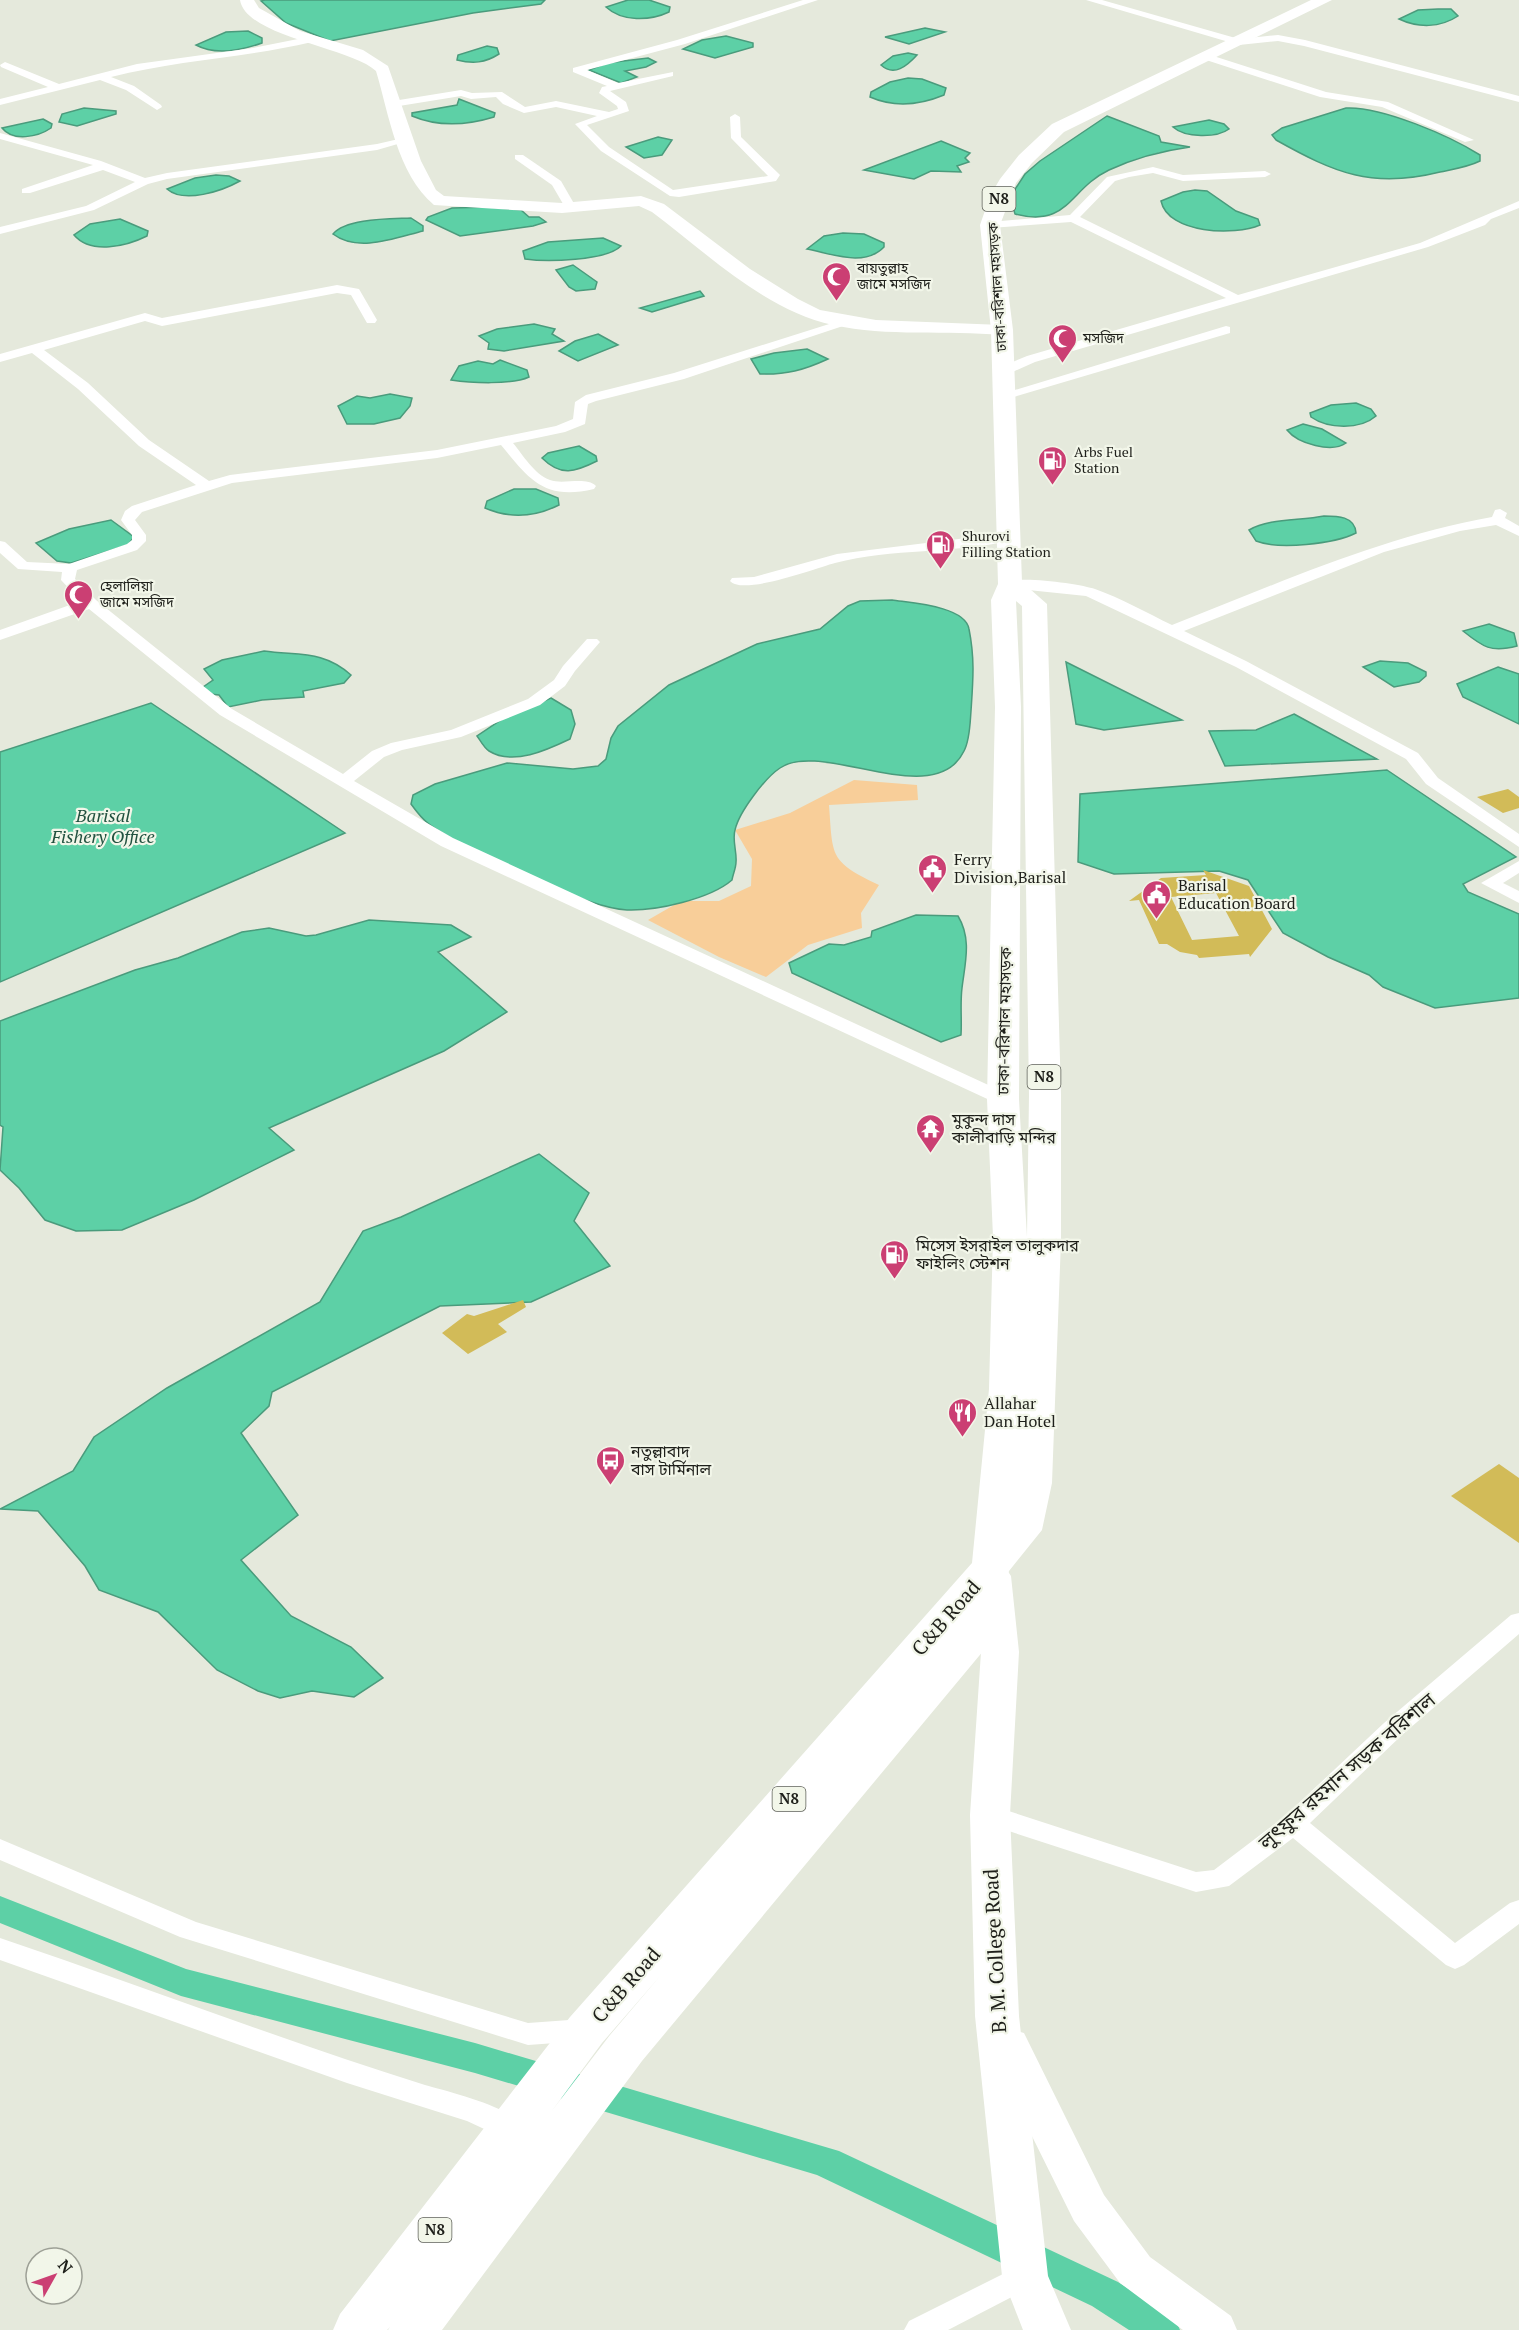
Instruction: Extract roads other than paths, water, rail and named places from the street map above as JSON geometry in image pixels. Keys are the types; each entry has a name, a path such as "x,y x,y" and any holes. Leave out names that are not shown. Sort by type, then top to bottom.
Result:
{"highway":[{"name":"ঢাকা-বরিশাল মহাসড়ক","path":"991,1567 1007,1389 1010,1237 1003,1099 1008,707 1003,600 1010,584 1002,396 1002,330 990,225 992,213 1007,182 1027,154 1058,128 1324,0"},
{"name":"N8","path":"991,1567 1023,1530 1034,1484 1044,1240 1045,1095 1034,604 1010,584"},
{"name":"C&B Road","path":"413,2330 533,2139 586,2030 991,1567"},
{"name":"C&B Road","path":"358,2330 533,2139 626,2048 970,1640 991,1567"}],"main road":[{"name":"B. M. College Road","path":"991,1567 1000,1652 990,1815 997,2016 1025,2276 1047,2330"}],"street":[{"path":"247,0 248,6 254,11 308,40 361,54 384,69 403,141 431,193 440,201 570,207 641,201 670,193 679,194 772,178 774,175 736,138 735,117"},
{"path":"617,86 577,70 681,42 813,0"},
{"path":"1091,0 1239,42 1278,38 1305,43 1519,99"},
{"path":"0,102 137,67 254,51 308,40"},
{"path":"1204,56 1324,95 1384,104 1468,140"},
{"path":"5,65 56,87"},
{"path":"669,74 606,89 604,93 622,104 624,111 580,124 605,149 670,193"},
{"path":"100,76 130,88 157,107"},
{"path":"393,104 461,93 471,96 492,93 524,110 556,104 611,115"},
{"path":"0,136 103,166 144,182"},
{"path":"0,231 90,208 144,182 167,176 376,147 403,141"},
{"path":"519,157 557,183 570,207"},
{"path":"26,191 103,166"},
{"path":"1073,218 1111,178 1128,174 1153,170 1183,178 1265,174"},
{"path":"641,201 658,208 798,308 821,317 849,322 1002,330"},
{"path":"1003,371 1031,359 1424,245 1481,223 1486,217 1519,204"},
{"path":"990,225 1073,218 1237,299"},
{"path":"0,358 145,317 162,322 337,289 355,292 371,320"},
{"path":"0,545 23,566 70,568 132,547 139,541 139,535 128,520 130,514 137,509 205,485 230,479 380,463 560,429 580,421 579,410 582,402 591,398 679,375 849,322"},
{"path":"1002,396 1226,330"},
{"path":"34,349 74,378 144,443 205,485"},
{"path":"504,440 533,477 545,485 589,486"},
{"path":"1173,630 1379,549 1499,517 1519,532"},
{"path":"737,581 755,581 837,558 1007,537"},
{"path":"70,568 68,580 91,603 226,712 457,847 1003,1099"},
{"path":"1010,584 1039,585 1090,592 1173,630 1341,716 1412,756 1432,781 1519,842"},
{"path":"0,635 91,603"},
{"path":"344,781 378,754 397,746 455,734 534,702 561,683 568,669 592,642"},
{"path":"1519,866 1490,883 1519,898"},
{"name":"লুৎফুর রহমান সড়ক বরিশাল","path":"990,1815 1196,1882 1220,1879 1293,1824 1393,1729 1519,1621"},
{"path":"1293,1824 1455,1958 1519,1910"},
{"path":"0,1849 201,1934 528,2034 586,2030"},
{"path":"0,1949 347,2072 475,2112 533,2139"},
{"path":"997,2016 1042,2116 1089,2208 1135,2270 1216,2330"},
{"path":"919,2330 1025,2276"}],"water":[{"path":"545,0 541,4 473,13 330,41 286,23 261,1"},
{"path":"628,0 649,0 670,7 669,12 653,17 628,18 606,7"},
{"path":"1451,9 1458,16 1436,25 1414,24 1399,19 1418,10"},
{"path":"925,28 945,32 909,44 885,37"},
{"path":"248,31 262,38 262,43 238,50 220,51 196,45 226,32"},
{"path":"726,36 753,43 753,47 715,58 683,49 702,40"},
{"path":"487,46 497,48 499,54 479,62 457,60 458,55"},
{"path":"908,53 917,55 900,69 891,70 881,65 893,56"},
{"path":"648,58 656,62 646,67 625,71 637,77 621,83 589,70 607,63"},
{"path":"908,78 922,79 946,88 944,95 907,104 889,103 870,97 871,92 890,82"},
{"path":"459,99 495,113 494,117 453,124 432,122 412,116 412,113 457,105"},
{"path":"84,108 116,111 116,114 77,126 59,122 62,114"},
{"path":"1346,108 1377,112 1434,131 1480,155 1480,161 1461,168 1416,177 1374,178 1355,175 1317,161 1276,140 1272,135 1282,128"},
{"path":"1107,116 1159,136 1161,142 1190,147 1148,156 1109,170 1096,178 1058,211 1047,216 1033,217 1015,214 1010,197 1025,174 1040,161"},
{"path":"43,119 52,124 51,128 33,136 19,137 2,128"},
{"path":"1209,120 1224,124 1229,129 1217,134 1201,136 1178,131 1173,127"},
{"path":"658,137 672,140 662,155 644,158 626,147"},
{"path":"941,141 970,153 965,158 969,162 957,166 961,172 931,171 914,179 864,170"},
{"path":"229,176 240,181 223,189 193,196 174,193 167,189 195,178"},
{"path":"1195,190 1207,191 1236,211 1258,219 1260,225 1235,231 1204,230 1176,220 1166,212 1161,201"},
{"path":"489,207 521,210 529,217 539,217 546,222 533,226 460,236 426,220 428,217 452,208"},
{"path":"411,218 423,226 423,231 389,240 365,243 343,240 333,234 339,229 358,222"},
{"path":"120,219 148,231 147,236 130,243 99,247 81,241 74,235 90,224"},
{"path":"843,233 864,234 884,243 884,247 867,257 857,258 807,249 824,236"},
{"path":"603,238 621,246 603,255 561,260 525,259 523,251 548,242"},
{"path":"573,265 597,282 595,289 576,291 569,287 556,270"},
{"path":"700,291 704,296 652,312 640,308"},
{"path":"534,324 555,329 552,334 564,341 504,351 488,349 489,343 479,336 497,329"},
{"path":"598,334 618,345 578,361 559,351 575,341"},
{"path":"807,349 828,359 795,371 760,374 751,359 774,353"},
{"path":"500,360 527,370 529,377 502,382 451,380 459,366 478,361 493,364"},
{"path":"390,394 412,398 410,406 400,418 374,424 347,424 338,406 357,396 370,398"},
{"path":"1356,403 1371,409 1376,416 1353,426 1335,426 1311,417 1310,413 1331,405"},
{"path":"1303,424 1322,429 1346,443 1340,446 1324,447 1307,443 1287,430"},
{"path":"579,446 596,456 597,461 568,471 556,468 542,458 548,453"},
{"path":"514,489 536,489 558,498 559,505 541,512 522,515 504,514 485,508 487,501"},
{"path":"1324,516 1349,520 1355,527 1356,533 1321,543 1278,545 1256,541 1249,530 1266,523"},
{"path":"111,520 134,537 128,545 71,563 57,561 36,543 69,529"},
{"path":"892,600 924,604 948,611 965,621 969,629 973,670 969,731 964,751 949,768 929,775 904,776 822,762 798,761 780,768 753,796 737,823 734,838 736,864 732,880 710,893 667,906 639,910 608,907 556,889 469,848 429,824 411,804 413,795 435,784 507,763 573,769 598,766 606,759 611,738 618,726 669,685 757,644 820,629 848,606 860,601"},
{"path":"1489,624 1514,633 1517,646 1494,649 1476,641 1463,631"},
{"path":"264,651 300,654 331,661 351,675 344,683 303,691 304,697 262,700 228,707 219,695 210,694 203,687 213,680 204,669 222,660"},
{"path":"1380,661 1408,663 1426,672 1426,676 1419,682 1394,687 1363,667"},
{"path":"1066,662 1182,720 1104,730 1076,724"},
{"path":"1498,667 1519,674 1519,724 1463,697 1457,684"},
{"path":"551,698 571,710 575,724 570,739 530,755 509,757 489,751 477,736 507,716"},
{"name":"Barisal Fishery Office","path":"151,703 345,833 0,982 0,752"},
{"path":"1294,714 1377,759 1225,766 1209,731 1256,730"},
{"path":"1387,770 1516,857 1463,884 1468,892 1519,914 1519,998 1435,1008 1383,987 1369,975 1328,957 1283,933 1248,880 1219,871 1114,874 1078,862 1080,794"},
{"path":"916,915 958,916 965,933 961,1035 941,1042 792,973 789,963 829,944 844,945 871,937 872,931"},
{"path":"369,920 451,925 471,937 438,952 507,1012 444,1051 269,1128 294,1150 194,1200 122,1230 76,1231 45,1220 19,1188 0,1170 3,1127 0,1125 0,1021 135,970 178,958 242,932 269,928 306,936"},
{"path":"539,1154 589,1193 574,1221 610,1266 531,1302 440,1306 272,1392 269,1406 241,1433 298,1515 241,1560 291,1616 351,1647 383,1678 354,1697 312,1691 280,1698 258,1691 217,1670 158,1612 99,1590 85,1566 38,1511 0,1509 73,1471 94,1437 167,1388 320,1302 363,1231 401,1217"}],"waterway":[{"path":"0,1909 181,1982 475,2058 826,2162 1105,2294 1161,2330"}],"place":[{"name":"বায়তুল্লাহ জামে মসজিদ","path":"836,302"},
{"name":"মসজিদ","path":"1062,364"},
{"name":"Arbs Fuel Station","path":"1053,486"},
{"name":"Shurovi Filling Station","path":"941,570"},
{"name":"হেলালিয়া জামে মসজিদ","path":"79,620"},
{"name":"Ferry Division,Barisal","path":"933,894"},
{"name":"Barisal Education Board","path":"1157,920"},
{"name":"মুকুন্দ দাস কালীবাড়ি মন্দির","path":"931,1154"},
{"name":"মিসেস ইসরাইল তালুকদার ফাইলিং স্টেশন","path":"895,1280"},
{"name":"Allahar Dan Hotel","path":"963,1438"},
{"name":"নতুল্লাবাদ বাস টার্মিনাল","path":"610,1486"}]}
